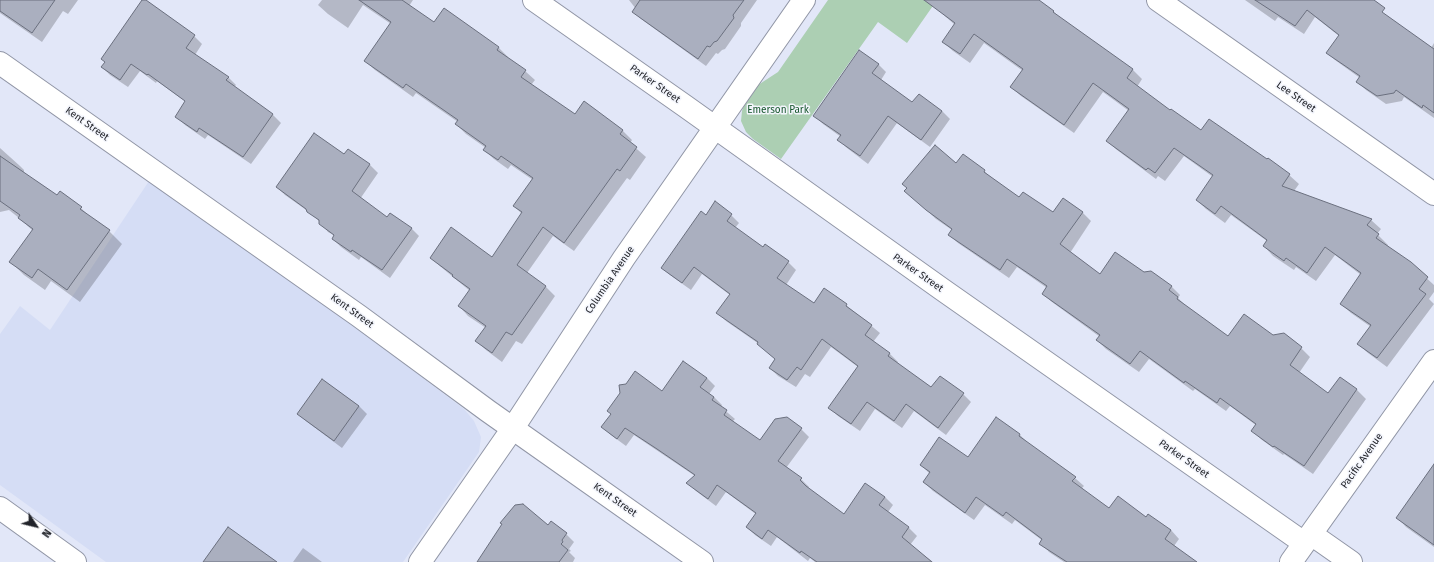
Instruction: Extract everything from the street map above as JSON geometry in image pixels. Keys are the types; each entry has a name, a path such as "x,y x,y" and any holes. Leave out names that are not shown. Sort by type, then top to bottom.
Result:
{"street":[{"name":"Parker Street","path":"534,0 943,290 1307,538 1351,562"},
{"name":"Columbia Avenue","path":"420,562 512,428 602,290 804,0"},
{"name":"Lee Street","path":"1158,0 1434,194"},
{"name":"Kent Street","path":"0,63 359,316 512,428 702,562"},
{"name":"Pacific Avenue","path":"1291,562 1434,361"},
{"path":"0,508 75,562"}],"shaded area":[{"path":"149,181 351,324 464,409 474,421 481,437 479,452 403,562 106,562 0,485 0,334 20,306 50,330"}],"green space":[{"name":"Emerson Park","path":"828,0 937,0 907,43 878,22 781,159 753,139 746,132 741,121 742,111 744,105 758,85 778,72"}],"building":[{"path":"0,0 55,0 32,33 0,11"},
{"path":"142,0 146,0 195,35 186,48 229,77 226,80 273,114 243,157 199,128 197,132 175,117 185,101 148,74 147,75 131,64 120,80 101,67 105,62 101,59"},
{"path":"359,0 402,0 434,22 444,8 499,47 497,50 526,70 521,77 575,114 584,101 623,130 620,134 637,147 620,171 617,169 564,243 543,227 517,265 546,286 512,335 506,332 492,353 475,341 486,326 458,306 470,289 430,258 451,227 492,257 522,212 513,206 533,178 501,156 498,160 483,150 486,146 455,124 458,120 406,84 403,88 364,61 391,22"},
{"path":"640,0 744,0 733,15 734,18 717,41 710,47 707,46 698,59 632,12"},
{"path":"924,0 1039,0 1054,11 1053,12 1133,69 1127,78 1170,110 1171,109 1201,130 1209,119 1290,174 1282,186 1372,219 1367,225 1379,234 1376,238 1411,262 1428,277 1419,289 1426,294 1377,358 1357,344 1371,325 1340,304 1361,273 1325,247 1307,273 1286,258 1284,261 1263,246 1267,240 1221,206 1215,214 1196,200 1213,175 1174,148 1155,173 1148,168 1146,170 1106,141 1129,109 1093,83 1064,125 1010,87 1023,69 974,34 960,54 942,42 955,23"},
{"path":"1255,0 1374,0 1385,8 1382,12 1434,49 1434,113 1423,105 1422,108 1396,90 1394,93 1377,96 1356,82 1360,76 1326,53 1339,35 1307,10 1295,26"},
{"path":"859,50 879,64 872,73 912,102 919,94 942,111 921,140 888,116 860,156 837,140 841,135 813,116"},
{"path":"314,133 344,154 348,149 370,164 352,191 387,217 390,213 412,228 382,270 332,239 334,235 319,224 319,220 276,187"},
{"path":"935,145 956,163 963,154 985,170 984,172 1019,197 1023,192 1053,212 1063,198 1083,212 1060,244 1100,274 1115,252 1144,272 1151,271 1172,286 1169,290 1178,297 1177,299 1228,336 1244,314 1273,335 1284,333 1302,347 1290,365 1328,393 1340,377 1357,389 1304,466 1274,446 1273,447 1251,431 1256,424 1220,398 1217,403 1185,381 1184,383 1140,351 1130,364 1096,340 1100,335 1042,294 1047,286 1007,259 1000,270 948,235 952,229 926,210 904,191 907,188 902,184"},
{"path":"0,156 57,195 60,191 82,207 80,209 110,230 67,290 38,269 32,278 9,262 33,229 18,218 20,215 0,201"},
{"path":"715,201 732,214 727,221 763,247 765,244 789,261 777,278 814,303 824,288 847,304 846,306 872,325 865,335 890,353 888,356 931,387 940,376 964,393 938,428 906,404 894,421 867,402 851,424 828,408 858,366 822,339 801,370 797,367 787,380 769,368 775,359 757,344 758,342 716,313 730,294 694,267 682,283 661,268 701,211 706,215"},
{"path":"683,361 707,378 700,387 714,397 712,400 727,410 724,415 760,440 775,419 787,417 802,428 778,461 802,478 800,480 806,486 844,514 865,483 885,497 879,505 909,527 902,537 932,562 817,562 801,551 800,553 768,530 762,539 746,527 756,513 717,485 708,499 686,483 695,475 657,449 625,428 617,439 601,427 611,414 607,411 620,393 619,385 626,384 635,371 662,391"},
{"path":"322,379 359,406 334,441 297,414"},
{"path":"996,417 1020,434 1019,436 1076,477 1072,481 1109,508 1118,496 1146,517 1148,514 1171,530 1165,539 1197,562 1067,562 1039,544 1042,539 1006,512 1003,516 976,497 965,513 923,482 930,472 920,465 939,437 968,457"},
{"path":"1434,464 1434,545 1396,518"},
{"path":"523,504 548,525 551,521 567,533 561,544 568,550 559,562 477,562 502,524 500,523 515,505"},
{"path":"228,527 277,562 203,562"}]}
